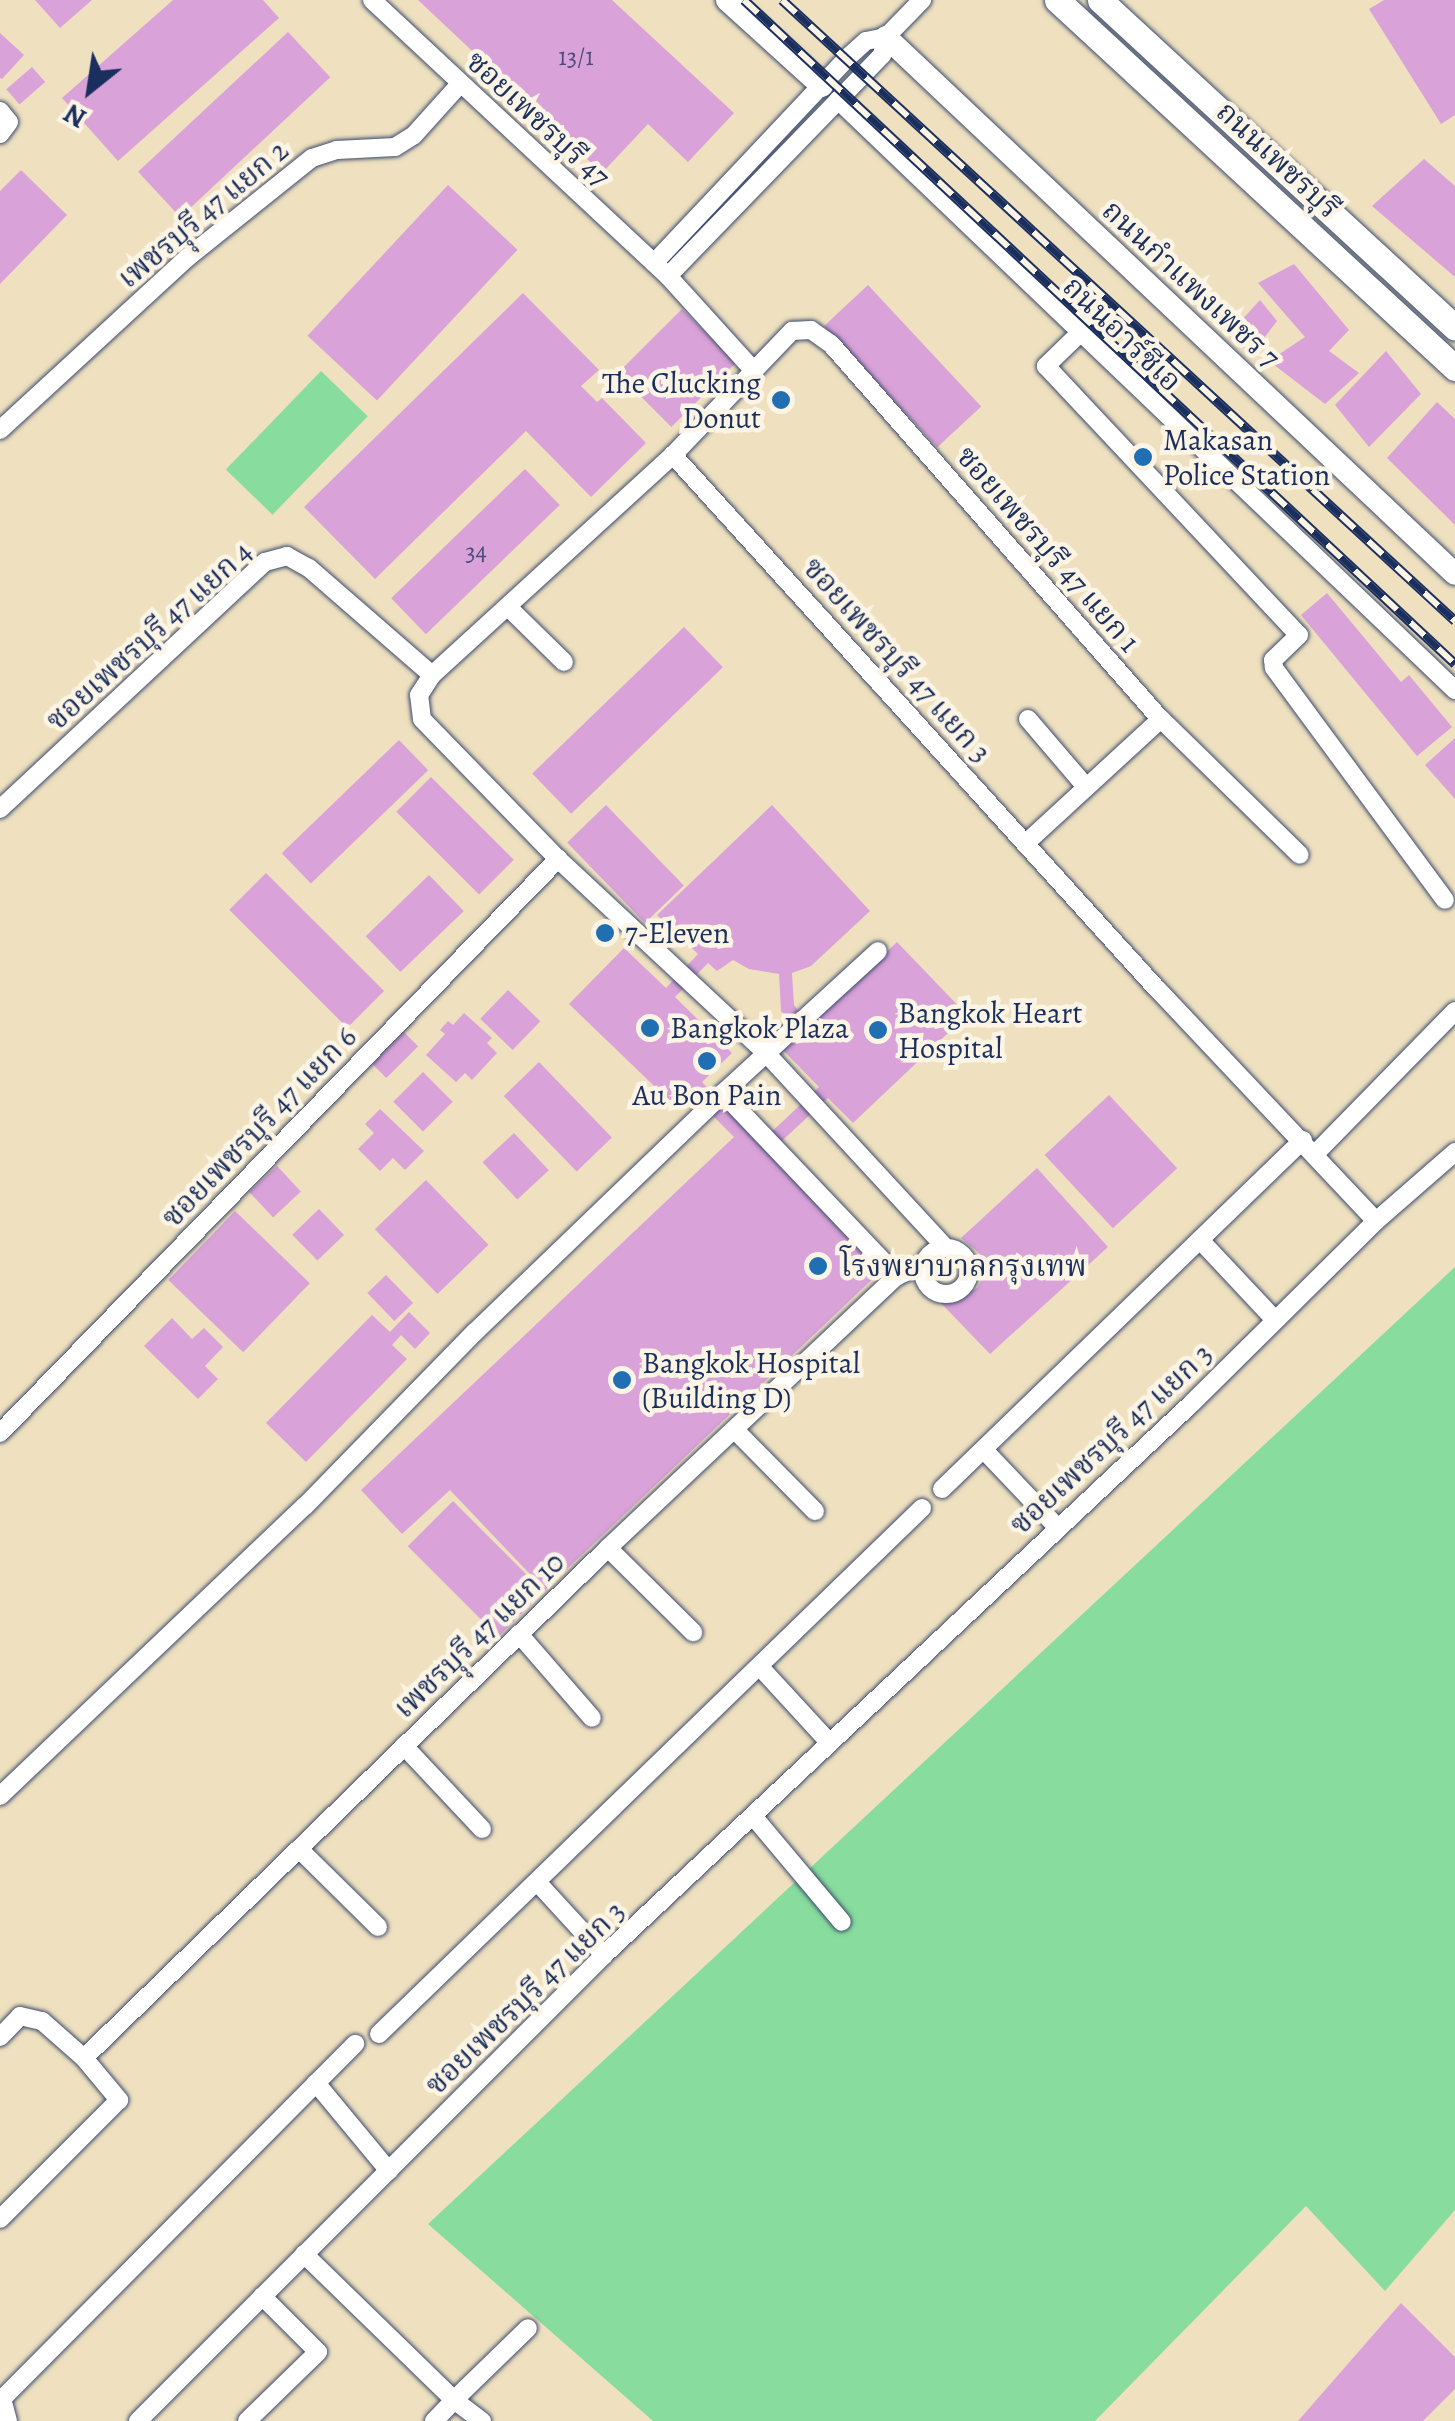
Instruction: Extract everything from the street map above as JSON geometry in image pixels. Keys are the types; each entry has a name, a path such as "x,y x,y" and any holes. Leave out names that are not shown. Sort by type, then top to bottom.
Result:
{"main road":[{"name":"ถนนเพชรบุรี","path":"1057,0 1455,368"},
{"name":"ถนนเพชรบุรี","path":"1100,0 1455,328"}],"street":[{"name":"ซอยเพชรบุรี 47","path":"372,0 661,270 754,371"},
{"path":"727,0 830,93"},
{"path":"661,270 772,168 866,41 886,37 922,0"},
{"name":"ถนนกำแพงเพชร 7","path":"886,37 1455,574"},
{"name":"เพชรบุุรี 47 แยก 2","path":"0,430 187,258 312,158 337,150 395,147 414,135 460,84"},
{"path":"661,270 758,155 830,93"},
{"name":"ถนนอาร์ซีเอ","path":"830,93 1455,690"},
{"path":"0,111 9,122 0,134"},
{"path":"758,155 772,168"},
{"name":"ซอยเพชรบุรี 47 แยก 1","path":"754,371 792,331 811,330 831,344 1161,719 1300,856"},
{"path":"1081,332 1046,366 1299,635 1272,660 1274,668 1445,900"},
{"path":"754,371 674,455 432,675 419,696 422,719 558,859 766,1052 946,1248 966,1259 969,1274 962,1288 948,1295 934,1292 924,1280 923,1265 931,1253 946,1248"},
{"name":"ซอยเพชรบุรี 47 แยก 3","path":"138,2421 604,1955 1376,1222 1156,989 674,455"},
{"name":"ซอยเพชรบุรี 47 แยก 4","path":"0,809 265,562 288,556 310,568 432,675"},
{"path":"509,608 564,662"},
{"path":"1028,719 1086,787"},
{"path":"1026,843 1161,719"},
{"name":"ซอยเพชรบุรี 47 แยก 6","path":"0,1433 558,859"},
{"path":"0,1796 292,1519 475,1332 723,1093 878,951"},
{"path":"942,1490 1200,1240 1309,1147 1455,1011"},
{"path":"723,1093 897,1276"},
{"path":"1376,1222 1455,1152"},
{"path":"1200,1240 1275,1320"},
{"name":"เพชรบุุรี 47 แยก 10","path":"84,2058 608,1548 897,1276 923,1265"},
{"path":"736,1430 815,1511"},
{"path":"984,1450 1057,1527"},
{"path":"379,2034 922,1508"},
{"path":"608,1548 694,1632"},
{"path":"519,1634 592,1718"},
{"path":"760,1666 829,1742"},
{"path":"404,1746 482,1829"},
{"path":"753,1816 842,1922"},
{"path":"299,1849 378,1927"},
{"path":"538,1883 604,1955"},
{"path":"0,2038 20,2016 32,2016 84,2058 118,2094 118,2104 0,2218"},
{"path":"8,2421 2,2399 355,2044"},
{"path":"316,2084 388,2171"},
{"path":"304,2254 454,2400 482,2421"},
{"path":"247,2421 318,2352 262,2296"},
{"path":"434,2421 528,2328"}],"green space":[{"path":"321,371 368,416 273,515 226,470"},
{"path":"1455,1267 1455,2210 1385,2291 1306,2206 1095,2421 653,2421 428,2224"}],"building":[{"path":"35,0 92,0 60,28"},
{"path":"173,0 263,0 279,18 118,161 62,98"},
{"path":"418,0 612,0 734,113 688,162 648,124 602,173"},
{"path":"1384,0 1455,0 1455,115 1441,124 1369,9"},
{"path":"288,32 330,77 180,217 138,172"},
{"path":"0,33 24,55 2,79 0,78"},
{"path":"32,67 45,82 19,104 6,89"},
{"path":"1424,159 1455,186 1455,277 1372,206"},
{"path":"21,170 67,215 0,284 0,191"},
{"path":"448,185 517,250 377,400 308,336"},
{"path":"1294,264 1349,330 1329,351 1359,373 1325,404 1269,361 1305,337 1258,283"},
{"path":"868,285 981,406 937,447 824,326"},
{"path":"523,293 599,370 581,386 597,402 602,398 646,443 591,497 526,431 375,579 304,507"},
{"path":"1260,300 1277,321 1252,354 1228,335"},
{"path":"682,309 736,363 671,427 618,373"},
{"path":"1386,351 1421,394 1369,447 1335,405"},
{"path":"1437,402 1455,419 1455,525 1387,458"},
{"path":"525,469 560,505 426,634 391,598"},
{"path":"1327,593 1401,682 1409,675 1452,727 1417,756 1301,615"},
{"path":"684,627 723,667 571,814 532,774"},
{"path":"1455,738 1455,799 1425,765"},
{"path":"399,740 428,770 311,883 282,853"},
{"path":"431,777 514,860 479,894 396,812"},
{"path":"606,805 684,886 645,923 567,843"},
{"name":"Bangkok Hospital (Building D)","path":"772,805 870,911 811,966 792,973 794,1005 810,1025 897,942 967,1015 853,1123 828,1098 770,1152 883,1269 545,1590 450,1490 402,1534 361,1490 734,1137 691,1094 677,1108 569,1004 624,948 666,988 698,954 657,915","holes":["733,960 749,969 779,974 781,1011 800,1034 783,1050 819,1087 761,1142 702,1082 732,1053 675,997 708,963 717,971"]},
{"path":"266,873 384,991 347,1028 229,910"},
{"path":"429,875 464,911 400,972 366,936"},
{"path":"508,990 540,1021 513,1050 480,1019"},
{"path":"464,1013 492,1038 487,1043 497,1053 472,1080 465,1073 456,1082 426,1055 445,1034 440,1030 448,1021 453,1025"},
{"path":"404,1032 418,1046 386,1078 372,1064"},
{"path":"539,1062 612,1138 577,1172 504,1096"},
{"path":"423,1072 453,1102 423,1131 393,1102"},
{"path":"1109,1095 1177,1168 1113,1228 1045,1155"},
{"path":"380,1109 424,1151 405,1170 393,1158 380,1171 358,1149 374,1133 365,1124"},
{"path":"514,1133 549,1170 517,1200 483,1162"},
{"path":"277,1166 301,1192 273,1218 249,1192"},
{"path":"1037,1168 1108,1247 990,1354 937,1299 956,1299 977,1288 983,1278 980,1254 961,1238"},
{"path":"426,1180 489,1245 437,1294 375,1229"},
{"path":"319,1209 344,1235 317,1261 292,1235"},
{"path":"235,1211 310,1283 243,1352 168,1280"},
{"path":"386,1275 413,1303 394,1321 367,1293"},
{"path":"409,1312 430,1333 415,1349 401,1335 392,1345 407,1359 306,1462 266,1423 372,1315 390,1332"},
{"path":"172,1318 192,1339 204,1328 223,1347 205,1366 218,1379 198,1399 144,1346"},
{"path":"453,1501 544,1592 498,1637 408,1546"},
{"path":"1401,2303 1455,2357 1455,2389 1423,2421 1298,2421"}],"railway":[{"path":"744,0 1455,664"},
{"path":"782,0 1455,621"}],"place":[{"name":"The Clucking Donut","path":"781,400"},
{"name":"Makasan Police Station","path":"1143,457"},
{"name":"7-Eleven","path":"605,933"},
{"name":"Bangkok Plaza","path":"650,1028"},
{"name":"Bangkok Heart Hospital","path":"878,1030"},
{"name":"Au Bon Pain","path":"707,1061"},
{"name":"โรงพยาบาลกรุงเทพ","path":"818,1266"},
{"name":"Bangkok Hospital (Building D)","path":"622,1380"}]}
